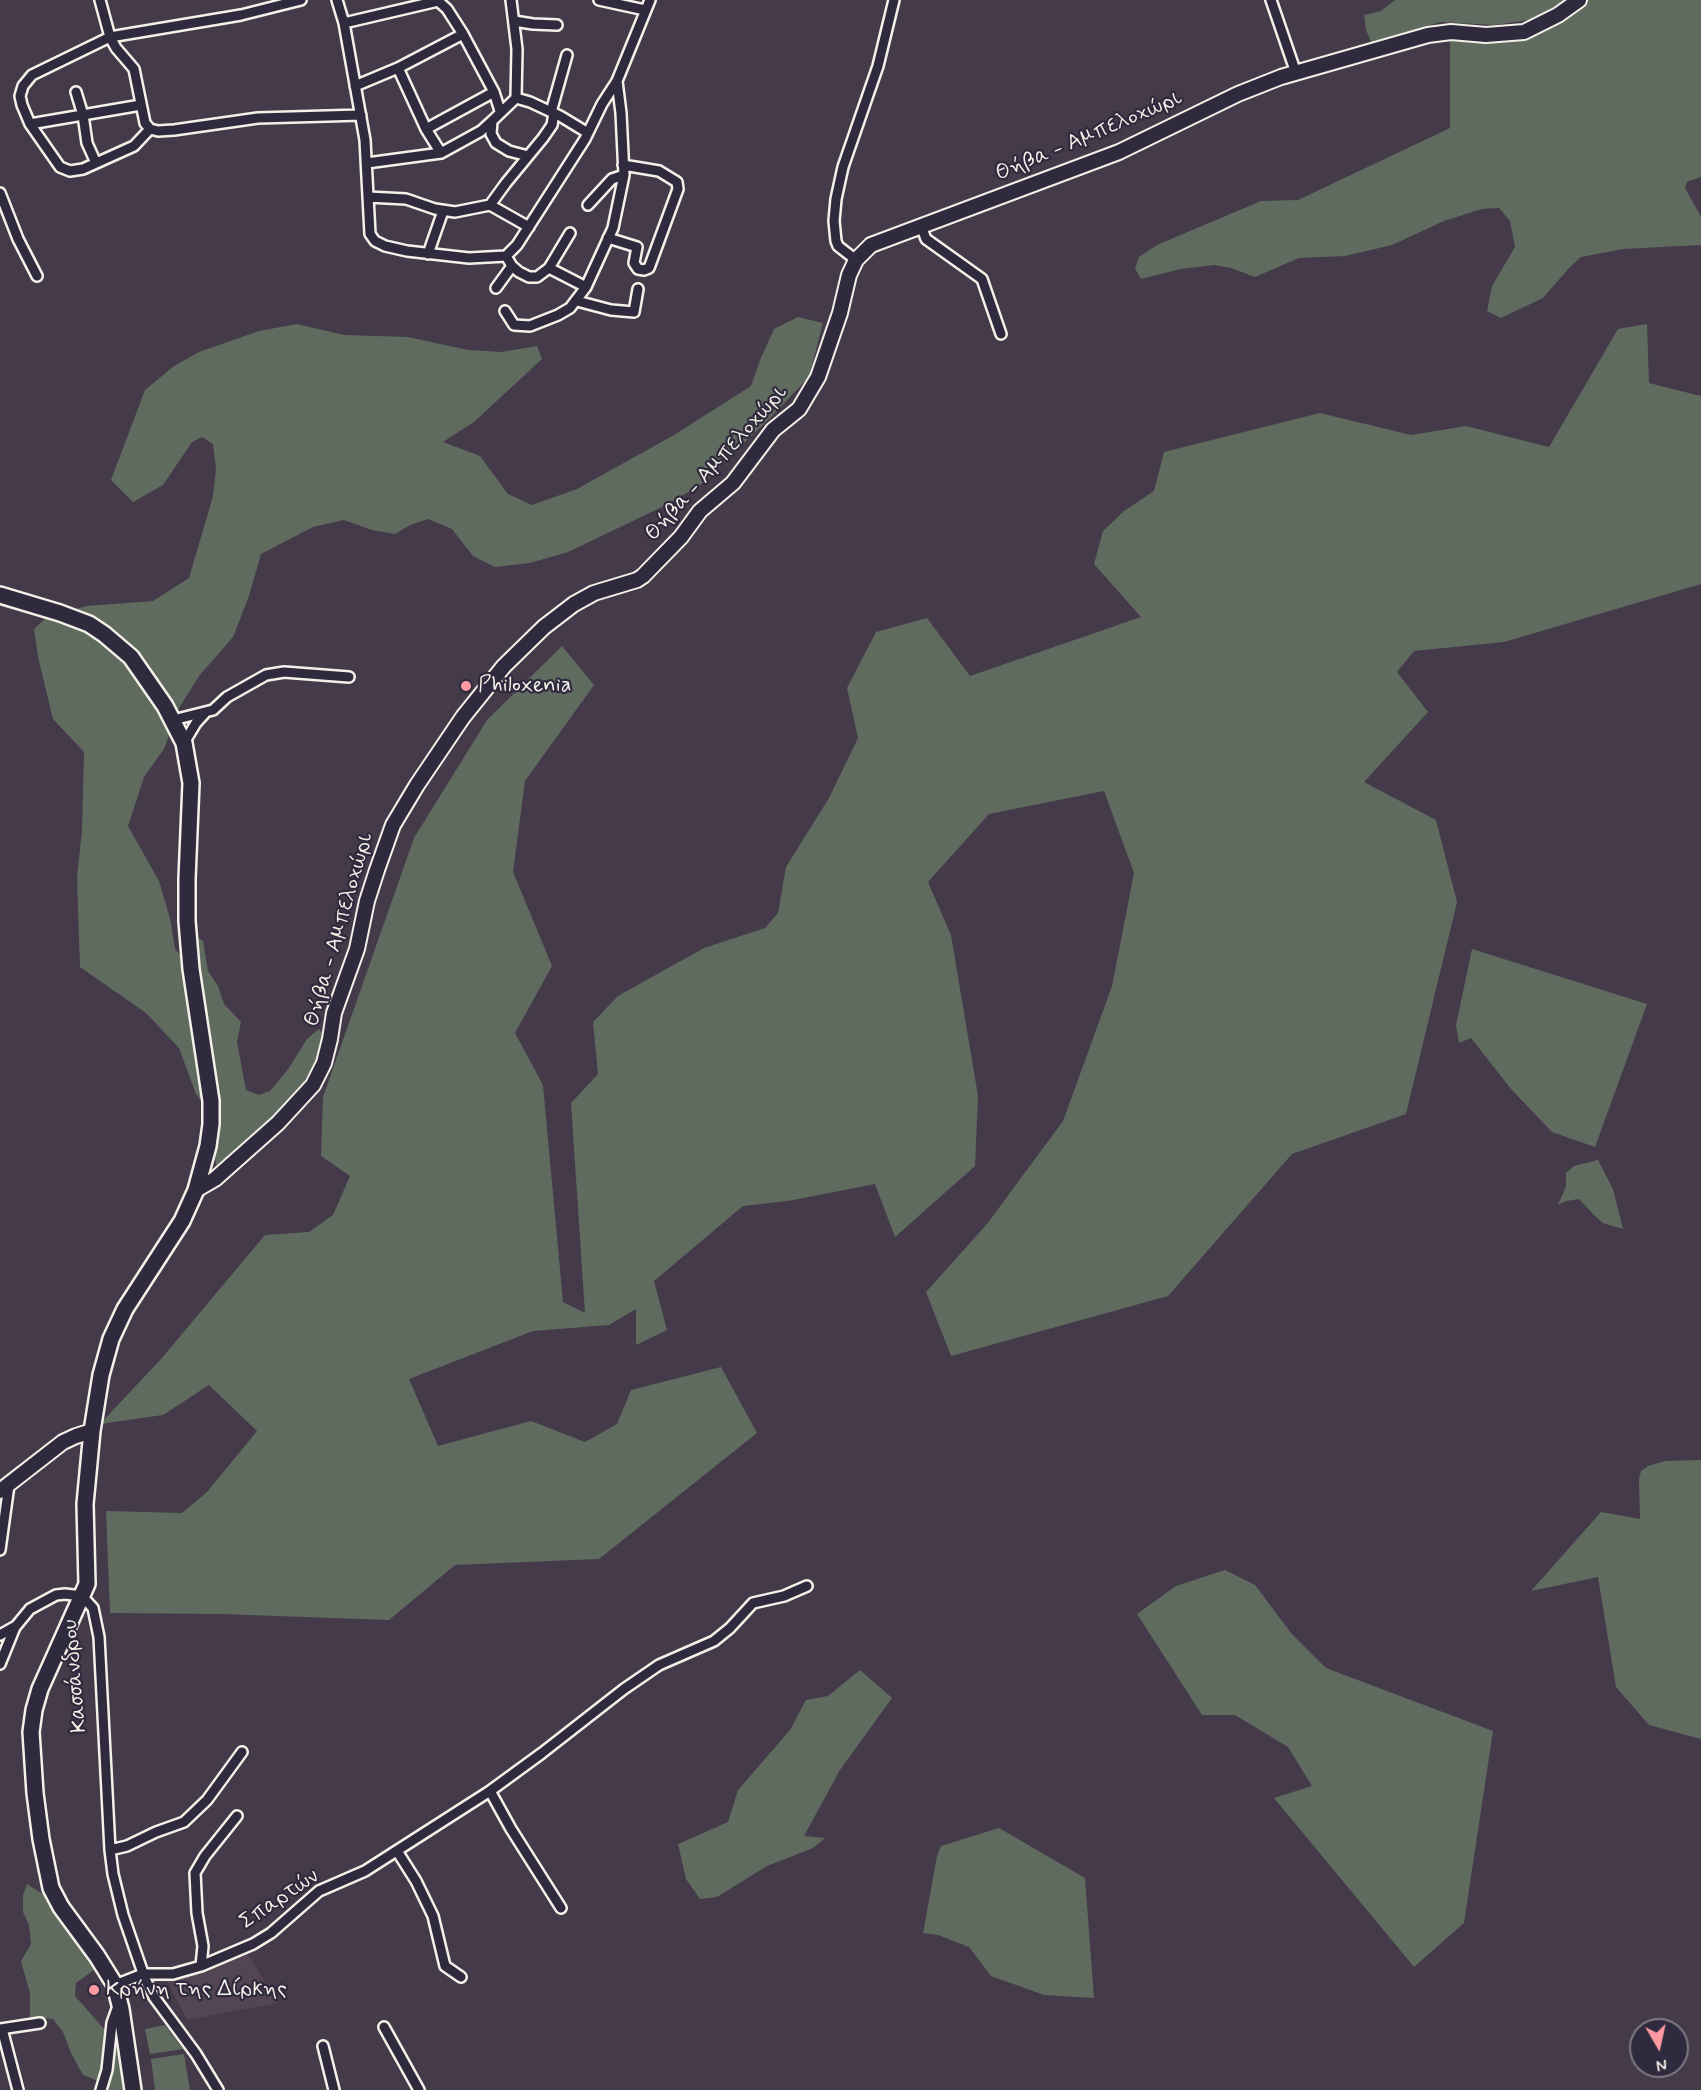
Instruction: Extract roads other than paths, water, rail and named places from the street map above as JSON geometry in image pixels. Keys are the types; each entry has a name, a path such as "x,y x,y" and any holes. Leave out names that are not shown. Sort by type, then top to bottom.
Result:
{"main road":[{"name":"Κασσάνδρου","path":"0,595 89,624 131,657 154,688 184,743 191,792 187,921 191,969 210,1101 208,1146 196,1190 182,1221 130,1300 111,1339 101,1375 92,1431 85,1504 87,1584 82,1596"},
{"path":"82,1596 40,1689 33,1717 31,1747 41,1839 51,1888 61,1907 115,1985 120,2001 133,2090"}],"street":[{"path":"100,0 110,37 134,69 145,123 150,129 174,130 258,118 361,115"},
{"path":"150,129 134,146 83,169 70,171 60,168 30,124 20,96 27,80 32,75 110,37 241,15 301,0"},
{"path":"337,0 344,23 361,115 367,162 370,234 375,241 407,251 469,258 506,256 517,245 588,134 602,104 617,81 650,0"},
{"path":"367,162 441,153 481,132 500,111 516,98 518,74 511,0"},
{"path":"599,0 645,10"},
{"path":"856,260 838,246 836,241 834,221 836,199 843,167 878,66 894,0"},
{"path":"1270,0 1296,73"},
{"name":"Θήβα - Αμπελοχώρι","path":"196,1190 215,1179 278,1123 313,1085 324,1063 334,1013 357,949 367,901 393,825 463,717 504,666 544,627 574,604 594,593 637,580 643,576 681,537 700,511 733,483 773,430 799,409 818,377 840,313 849,275 856,260 871,244 1119,152 1238,94 1296,73 1428,35 1450,32 1486,35 1524,32 1558,15 1579,0"},
{"path":"344,23 438,1 447,9 463,34 494,92 500,111"},
{"path":"514,21 557,25"},
{"path":"355,86 398,68 463,34"},
{"path":"490,205 552,125 567,55"},
{"path":"398,68 426,129 441,153"},
{"path":"505,311 514,325 530,326 570,308 586,287 617,214 624,175 617,81"},
{"path":"76,92 83,115 87,143 96,163"},
{"path":"426,129 494,92"},
{"path":"516,98 553,112 588,134"},
{"path":"30,124 141,105"},
{"path":"492,121 491,134 496,143 509,151 528,156"},
{"path":"608,238 637,247 634,263 638,269 649,268 678,189 676,182 659,171 623,165"},
{"path":"588,205 612,179 624,175"},
{"path":"0,193 18,239 37,276"},
{"path":"368,197 406,199 443,211 455,212 490,205 529,227"},
{"path":"428,254 443,211"},
{"path":"921,226 926,240 982,279 1001,334"},
{"path":"506,256 512,266 529,277 537,278 549,268 570,233"},
{"path":"496,288 512,266"},
{"path":"549,268 586,287"},
{"path":"577,301 611,310 634,312 638,289"},
{"path":"173,720 213,710 227,697 266,675 284,672 349,677"},
{"path":"184,743 205,713"},
{"path":"0,1550 4,1488 63,1442 92,1431"},
{"name":"Σπαρτών","path":"143,1974 173,1974 201,1966 271,1933 319,1891 365,1871 490,1791 624,1689 669,1660 714,1641 730,1628 753,1603 784,1596 807,1586"},
{"path":"0,1664 16,1626 30,1609 48,1598 65,1593 82,1596"},
{"name":"Κασσάνδρου","path":"82,1596 93,1608 99,1637 110,1850 123,1915 143,1974 154,1997 196,2054 218,2090"},
{"path":"0,1635 16,1626"},
{"path":"110,1850 127,1846 184,1822 207,1800 242,1752"},
{"path":"490,1791 561,1908"},
{"path":"201,1966 203,1946 196,1913 195,1873 205,1856 237,1816"},
{"path":"397,1851 416,1881 433,1916 445,1966 461,1977"},
{"path":"115,1985 143,1974"},
{"path":"101,2090 107,2070 112,2023 120,2001"},
{"path":"18,2090 1,2029 40,2023"},
{"path":"384,2027 419,2090"},
{"path":"323,2046 334,2090"}],"place":[{"name":"Philoxenia","path":"466,686"},
{"name":"Κρήνη της Δίρκης","path":"94,1990"}]}
